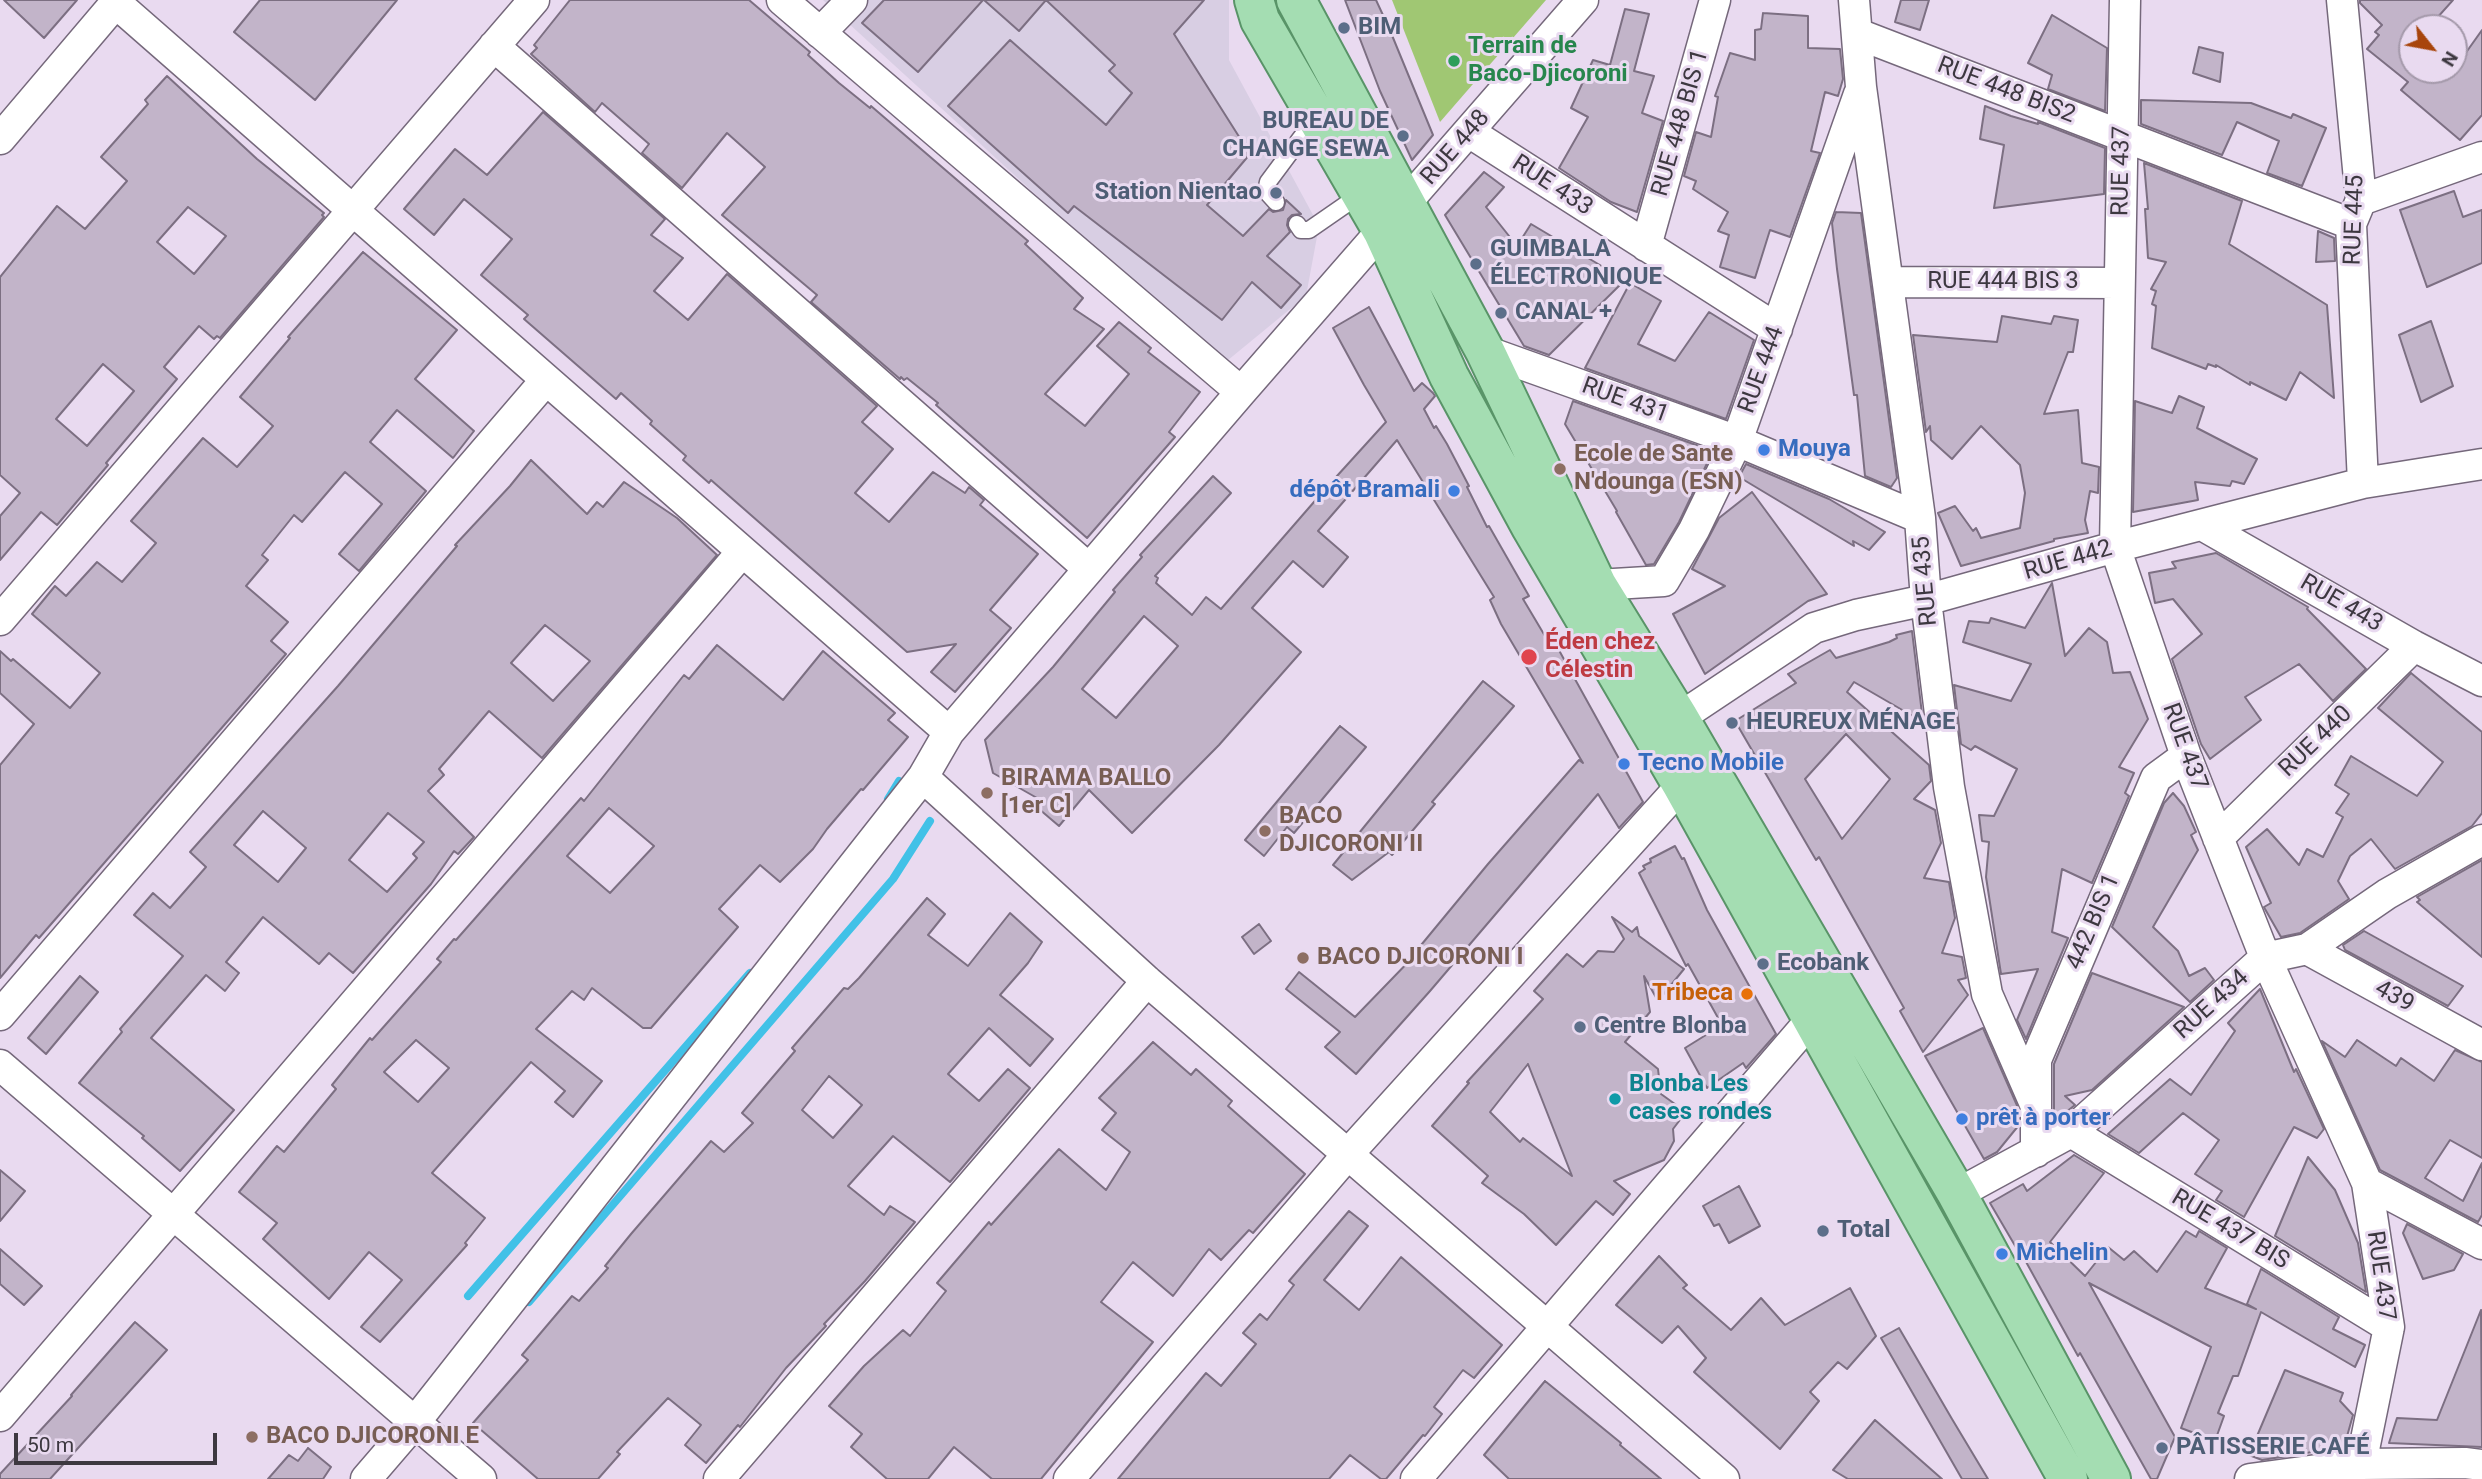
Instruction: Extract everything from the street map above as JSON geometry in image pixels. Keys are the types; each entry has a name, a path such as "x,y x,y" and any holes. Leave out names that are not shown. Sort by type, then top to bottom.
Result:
{"main road":[{"path":"1254,0 1261,20 1361,194 1394,219 1485,351 1597,585 1678,718 1695,777 1811,1020 1861,1104 2068,1479"},
{"path":"1296,0 1394,219 1448,376 1531,527 1695,777 1957,1194 2111,1479"}],"street":[{"path":"0,620 534,0"},
{"path":"782,0 1241,392"},
{"path":"820,33 852,0"},
{"name":"RUE 448","path":"366,1479 415,1422 923,777 949,733 1241,392 1583,0"},
{"name":"RUE 448 BIS 1","path":"1646,246 1715,0"},
{"name":"RUE 435","path":"1854,0 1861,87 1920,518 1926,600 1949,787 1987,994 2035,1104 2036,1152"},
{"name":"RUE 437","path":"2125,0 2115,547 2186,756 2218,838 2266,958 2367,1183 2389,1327 2361,1464"},
{"name":"RUE 445","path":"2342,0 2356,212 2363,483"},
{"path":"0,139 117,1 949,733"},
{"name":"RUE 448 BIS2","path":"1857,34 2122,136 2356,212"},
{"path":"495,46 1089,569"},
{"name":"RUE 444","path":"1597,585 1664,581 1694,530 1737,441 1861,87"},
{"name":"RUE 433","path":"1469,132 1777,329"},
{"path":"2356,212 2482,158"},
{"name":"RUE 444 BIS 3","path":"1888,282 2119,283"},
{"name":"RUE 431","path":"1485,351 1737,441 1920,518"},
{"path":"0,1015 546,380"},
{"name":"RUE 442","path":"1678,718 1814,628 2363,483 2482,464"},
{"name":"RUE 443","path":"2202,525 2414,646 2482,681"},
{"path":"0,1416 742,552"},
{"name":"RUE 440","path":"2218,838 2414,646"},
{"name":"442 BIS 1","path":"2035,1104 2036,1060 2156,778 2186,756"},
{"path":"923,777 1147,981 1724,1479"},
{"path":"1069,1479 1348,1154 1695,777"},
{"name":"RUE 434","path":"1957,1194 2071,1132 2266,958 2307,950 2387,894 2482,840"},
{"name":"439","path":"2307,950 2482,1045"},
{"path":"719,1479 1147,981"},
{"path":"1416,1479 1811,1020"},
{"path":"0,1065 481,1479"},
{"name":"RUE 437 BIS","path":"2071,1132 2389,1327"},
{"path":"2367,1183 2482,1244"},
{"path":"2250,1479 2361,1464 2471,1469"}],"lane":[{"path":"1276,202 1266,191 1268,182 1316,117"},
{"path":"1297,224 1301,230 1308,230 1361,194"}],"shaded area":[{"path":"823,0 1229,0 1229,60 1319,226 1306,296 1222,365"}],"green space":[{"name":"Terrain de Baco-Djicoroni","path":"1392,0 1546,0 1440,122"}],"building":[{"path":"4,0 77,0 44,38"},
{"path":"260,0 397,0 315,100 234,32"},
{"path":"570,0 749,0 810,52 808,55 839,83 870,108 871,106 1028,241 1025,244 1083,298 1074,309 1104,329 1045,394 1085,426 1129,374 1097,346 1119,322 1151,348 1148,352 1200,392 1169,432 1175,437 1087,538 936,405 938,403 907,378 900,379 811,302 817,295 722,215 765,167 727,133 682,188 642,153 649,144 602,103 595,112 531,54 537,48 534,45"},
{"path":"884,0 983,0 918,72 862,23"},
{"path":"984,0 1046,0 1019,31"},
{"path":"1046,0 1204,0 1174,34 1250,154 1207,205 1243,236 1269,209 1273,212 1283,210 1286,200 1301,214 1292,215 1288,219 1290,232 1267,256 1301,285 1281,308 1252,282 1222,320 1074,206 1068,213 948,106 1010,40 1106,125 1132,93 1109,71 1115,65"},
{"path":"1345,0 1376,0 1389,28 1433,135 1412,160 1380,91"},
{"path":"1901,0 1929,0 1920,30 1895,22"},
{"path":"2360,0 2453,0 2440,14 2398,14 2398,74 2367,49 2379,35 2375,32 2382,25"},
{"path":"1625,9 1649,14 1634,71 1654,76 1642,113 1663,121 1637,212 1611,202 1559,168 1588,117 1571,108 1593,60 1610,65"},
{"path":"1763,13 1808,16 1808,48 1840,49 1843,79 1838,96 1825,92 1811,151 1820,153 1790,237 1770,230 1755,278 1720,267 1729,235 1718,231 1728,212 1693,189 1696,181 1684,176 1696,132 1711,137 1718,97 1715,96 1730,53 1755,60 1755,30 1761,29"},
{"path":"2052,15 2107,48 2105,111 2048,89 2052,75 2028,63"},
{"path":"2482,30 2482,115 2460,140 2401,90 2406,84 2468,84 2468,50"},
{"path":"2199,47 2223,53 2220,82 2193,73"},
{"path":"167,76 257,159 324,213 324,217 220,338 217,336 214,339 199,326 164,367 177,379 57,525 41,512 0,560 0,516 20,493 0,475 0,277 57,206 85,229 127,181 101,157 148,104 145,100","holes":["188,207 226,236 194,274 157,242","103,364 134,391 87,446 56,419"]},
{"path":"2141,100 2251,103 2291,118 2293,114 2326,128 2302,186 2267,173 2279,141 2237,122 2222,155 2141,124"},
{"path":"1985,106 2038,122 2105,148 2104,194 1994,208 2004,145 1980,139"},
{"path":"543,112 665,219 651,235 683,258 654,291 688,320 727,274 877,406 862,422 893,449 855,493 889,522 933,472 965,493 969,487 984,500 980,505 1038,554 990,610 1011,628 955,692 931,672 956,644 907,652 711,480 709,483 683,460 686,456 621,393 616,399 524,319 528,315 481,275 512,239 464,199 434,235 404,209 455,149 487,175"},
{"path":"2144,163 2242,201 2229,244 2327,305 2334,398 2300,372 2286,400 2250,382 2250,385 2216,365 2208,364 2206,369 2152,348 2156,306 2152,304 2156,291 2151,289 2166,262 2148,258"},
{"path":"1484,172 1504,187 1486,207 1517,246 1531,224 1625,280 1549,355 1524,346 1445,215"},
{"path":"2454,191 2463,217 2482,210 2482,263 2427,287 2400,210"},
{"path":"1836,212 1861,213 1897,478 1891,487 1865,476 1857,395 1854,395 1837,269 1832,223"},
{"path":"2318,231 2334,238 2335,261 2316,262"},
{"path":"363,252 457,330 415,379 474,431 453,458 397,410 370,442 426,491 359,571 339,554 382,504 345,472 302,522 294,515 262,555 268,560 246,586 288,622 271,641 286,654 39,938 36,935 0,978 0,765 34,724 0,693 0,651 70,708 100,673 32,614 55,586 66,596 97,562 122,582 156,543 131,521 203,438 237,467 273,426 240,397 290,338 288,337"},
{"path":"1630,283 1661,301 1638,344 1675,361 1709,312 1754,340 1726,419 1585,368"},
{"path":"1369,307 1414,391 1422,383 1435,396 1424,409 1447,444 1487,527 1489,526 1529,596 1523,599 1545,636 1550,634 1643,802 1619,828 1598,794 1356,1074 1325,1047 1340,1032 1286,989 1299,972 1355,1017 1418,952 1488,864 1579,760 1583,763 1501,624 1490,600 1494,597 1397,440 1318,531 1348,557 1323,587 1293,561 1252,608 1301,652 1219,745 1132,833 1089,790 1059,826 1032,803 1037,798 993,773 985,740 1053,667 1115,592 1113,590 1142,557 1140,555 1213,476 1231,493 1155,576 1158,578 1156,583 1192,615 1206,597 1221,609 1386,422 1333,328","holes":["1144,616 1178,646 1116,718 1082,689"]},
{"path":"2002,316 2051,324 2054,316 2078,320 2073,352 2068,352 2044,414 2078,410 2082,463 2099,467 2098,493 2090,491 2085,520 2088,533 2054,539 1961,566 1938,513 1955,506 1973,531 1976,528 1981,538 2020,528 2025,493 2020,465 1981,426 1952,459 1931,440 1930,426 1926,432 1913,335 1997,342"},
{"path":"2431,321 2453,386 2421,402 2399,335"},
{"path":"2179,396 2204,407 2197,428 2257,459 2244,484 2232,481 2230,486 2195,482 2198,500 2133,512 2135,401 2172,413"},
{"path":"1573,401 1699,446 1695,449 1711,455 1679,522 1654,564 1646,565 1565,424"},
{"path":"531,460 587,514 597,502 603,507 624,482 677,518 717,555 542,758 489,711 439,769 444,775 428,791 474,837 458,854 454,851 431,884 353,973 329,953 319,964 263,917 226,962 239,973 225,991 206,975 151,1038 234,1110 180,1171 142,1138 144,1136 79,1083 122,1032 120,1029 183,956 134,915 153,893 170,908 206,867 190,852 338,686 457,546 455,545","holes":["545,625 590,661 553,701 511,663","263,811 306,848 278,882 234,845","388,813 424,842 413,854 417,858 387,892 349,860"]},
{"path":"1746,464 1829,499 1885,532 1869,550 1853,541 1854,546 1739,477"},
{"path":"1752,492 1827,594 1808,601 1705,674 1673,614 1725,586 1692,569 1719,518"},
{"path":"2216,553 2308,607 2366,669 2333,701 2299,664 2245,697 2261,720 2210,759 2201,744 2172,659 2202,634 2173,599 2155,603 2149,573 2176,568 2172,562"},
{"path":"2052,583 2065,656 2089,628 2107,642 2113,673 2130,672 2148,719 2119,767 2134,773 2125,793 2129,796 2092,883 2062,869 2052,932 2068,938 2026,1039 2017,1020 2038,969 2001,974 1986,877 1989,842 1982,841 1979,815 1994,816 2017,769 1975,746 1971,750 1961,744 1954,685 2011,701 2031,664 1963,642 1969,621 1989,623 1991,618 2025,628"},
{"path":"1912,631 1923,722 1854,682 1847,692 1929,765 1931,781 1914,799 1935,810 1941,843 1924,878 1949,882 1955,918 1942,953 1962,957 1966,978 1958,980 1968,995 1923,1052 1900,1011 1904,1008 1819,857 1816,860 1735,721 1796,683 1788,674 1830,650 1836,658 1889,642 1897,638 1896,635","holes":["1846,734 1890,779 1842,839 1805,779"]},
{"path":"717,645 783,700 823,651 895,713 888,720 908,737 827,829 813,849 780,882 760,865 719,909 738,927 651,1028 643,1028 592,988 584,1000 572,991 536,1029 602,1081 573,1117 555,1102 565,1091 531,1062 432,1173 485,1218 465,1243 467,1245 380,1342 361,1327 402,1280 369,1252 329,1299 263,1239 277,1223 239,1192 277,1146 284,1152 336,1089 332,1085 370,1038 372,1040 441,962 437,959 454,939 456,940 581,798 584,801 684,675 689,679","holes":["609,808 654,846 610,893 567,856","416,1040 449,1068 418,1102 384,1072"]},
{"path":"2411,673 2482,732 2482,813 2472,826 2395,869 2371,839 2350,856 2338,881 2349,899 2300,933 2281,937 2264,907 2271,903 2246,847 2267,829 2299,865 2307,849 2323,857 2343,817 2336,813 2349,794 2335,785 2351,756 2417,796 2443,762 2378,708"},
{"path":"1483,681 1514,706 1432,802 1435,804 1392,855 1389,852 1352,880 1333,865"},
{"path":"1340,726 1366,747 1294,833 1287,827 1264,856 1245,840"},
{"path":"2173,793 2184,806 2196,832 2191,835 2198,850 2153,927 2178,951 2189,976 2205,968 2214,980 2190,1002 2112,927 2164,803"},
{"path":"1675,846 1682,859 1684,858 1707,910 1776,1034 1746,1068 1743,1063 1707,1088 1685,1048 1722,1025 1688,964 1686,966 1639,873 1645,869 1643,866 1651,862 1650,859"},
{"path":"2482,860 2482,957 2417,902 2420,900 2417,897"},
{"path":"927,898 945,914 928,935 968,966 1010,913 1042,942 1000,995 1053,1039 1030,1066 989,1028 948,1074 979,1101 1008,1069 1030,1088 950,1182 893,1136 848,1186 884,1215 890,1206 915,1222 824,1324 826,1326 786,1368 740,1427 738,1425 706,1463 685,1445 701,1425 668,1398 617,1452 620,1454 598,1479 538,1479 473,1423 528,1360 522,1355 572,1296 579,1301 608,1268 605,1266 631,1234 711,1141 724,1152 753,1123 742,1113 795,1051 792,1048 844,988 848,989","holes":["829,1076 862,1105 833,1138 802,1110"]},
{"path":"1612,917 1632,932 1637,927 1639,936 1684,969 1658,1001 1644,976 1650,1012 1625,1042 1658,1069 1661,1094 1686,1112 1673,1129 1674,1141 1664,1160 1614,1181 1630,1194 1613,1215 1596,1201 1556,1245 1524,1214 1482,1183 1488,1176 1432,1126 1469,1083 1467,1082 1543,999 1534,991 1567,954 1583,967 1598,951 1614,952 1624,939","holes":["1528,1064 1572,1176 1523,1138 1520,1142 1490,1112"]},
{"path":"1259,924 1271,941 1254,954 1242,937"},
{"path":"2364,931 2463,986 2448,1006 2345,950 2343,945"},
{"path":"2092,973 2184,1007 2092,1090 2065,1096 2075,1105 2056,1120 2054,1064"},
{"path":"80,976 98,992 46,1054 28,1038"},
{"path":"2260,989 2294,1072 2296,1069 2324,1129 2317,1138 2294,1127 2244,1217 2216,1200 2222,1191 2195,1174 2219,1140 2183,1113 2139,1153 2108,1134 2170,1079 2191,1095 2235,1031 2228,1023"},
{"path":"1983,1028 2019,1110 2019,1125 1997,1152 1984,1159 1925,1056"},
{"path":"2357,1040 2396,1066 2401,1058 2434,1081 2455,1050 2482,1062 2482,1158 2450,1140 2425,1178 2463,1201 2482,1163 2482,1215 2478,1222 2380,1170 2322,1041 2345,1057"},
{"path":"1153,1042 1191,1075 1196,1069 1232,1101 1228,1106 1305,1174 1253,1233 1249,1230 1221,1260 1209,1249 1173,1296 1133,1262 1101,1302 1153,1342 1041,1479 992,1479 954,1447 928,1479 887,1479 851,1447 862,1434 829,1406 864,1366 903,1330 910,1336 946,1291 937,1283 989,1222 991,1225 1059,1149 1106,1190 1130,1152 1102,1130 1116,1113 1099,1098"},
{"path":"2074,1155 2104,1173 2050,1242 2085,1276 2108,1247 2124,1260 2134,1251 2157,1272 2186,1231 2196,1237 2199,1231 2227,1248 2205,1288 2256,1309 2247,1304 2261,1269 2339,1317 2333,1329 2365,1345 2355,1367 2261,1312 2238,1376 2233,1376 2218,1413 2224,1416 2215,1441 2181,1428 2211,1347 2089,1283 2175,1437 2157,1479 2151,1479 2080,1353 2078,1356 1990,1203 2023,1184 2027,1191"},
{"path":"2308,1157 2335,1190 2358,1243 2366,1292 2275,1236"},
{"path":"0,1170 25,1191 0,1221"},
{"path":"1739,1186 1760,1226 1729,1243 1719,1224 1714,1226 1703,1206"},
{"path":"1349,1211 1368,1226 1324,1280 1359,1310 1401,1257 1502,1345 1474,1378 1463,1370 1434,1407 1442,1414 1425,1436 1423,1435 1386,1479 1381,1479 1350,1455 1329,1479 1118,1479 1206,1373 1221,1386 1256,1344 1243,1333 1260,1314 1267,1320 1294,1285 1289,1281"},
{"path":"2407,1224 2463,1254 2454,1270 2423,1279 2403,1233"},
{"path":"0,1249 42,1286 24,1305 0,1284"},
{"path":"1659,1256 1687,1285 1683,1288 1731,1330 1761,1298 1785,1325 1850,1288 1876,1336 1847,1369 1838,1362 1810,1392 1819,1401 1780,1449 1694,1372 1706,1358 1678,1326 1662,1343 1616,1305"},
{"path":"2481,1310 2482,1447 2389,1443 2397,1418 2437,1420"},
{"path":"135,1322 167,1350 50,1479 0,1479 0,1474"},
{"path":"1899,1328 1988,1479 1962,1479 1881,1338"},
{"path":"2285,1370 2343,1393 2340,1401 2353,1415 2344,1447 2262,1460 2249,1455"},
{"path":"1545,1381 1661,1479 1509,1479 1484,1455"},
{"path":"1875,1420 1942,1479 1848,1479 1833,1470"},
{"path":"308,1448 331,1467 323,1479 268,1479 289,1455 298,1461"}],"waterway":[{"path":"888,799 899,781"},
{"path":"529,1302 893,879 930,821"},
{"path":"468,1296 750,973"}],"place":[{"name":"BIM","path":"1344,28"},
{"name":"Terrain de Baco-Djicoroni","path":"1454,61"},
{"name":"BUREAU DE CHANGE SEWA","path":"1403,136"},
{"name":"Station Nientao","path":"1276,193"},
{"name":"GUIMBALA ÉLECTRONIQUE","path":"1476,264"},
{"name":"CANAL +","path":"1501,313"},
{"name":"Mouya","path":"1764,450"},
{"name":"Ecole de Sante N'dounga (ESN)","path":"1560,469"},
{"name":"dépôt Bramali","path":"1454,491"},
{"name":"Éden chez Célestin","path":"1529,657"},
{"name":"HEUREUX MÉNAGE","path":"1732,723"},
{"name":"Tecno Mobile","path":"1624,764"},
{"name":"BIRAMA BALLO [1er C]","path":"987,793"},
{"name":"BACO DJICORONI II","path":"1265,831"},
{"name":"BACO DJICORONI I","path":"1303,958"},
{"name":"Ecobank","path":"1763,964"},
{"name":"Tribeca","path":"1747,994"},
{"name":"Centre Blonba","path":"1580,1027"},
{"name":"Blonba Les cases rondes","path":"1615,1099"},
{"name":"prêt à porter","path":"1962,1119"},
{"name":"Total","path":"1823,1231"},
{"name":"Michelin","path":"2002,1254"},
{"name":"BACO DJICORONI E","path":"252,1437"},
{"name":"PÂTISSERIE CAFÉ","path":"2162,1448"}]}
